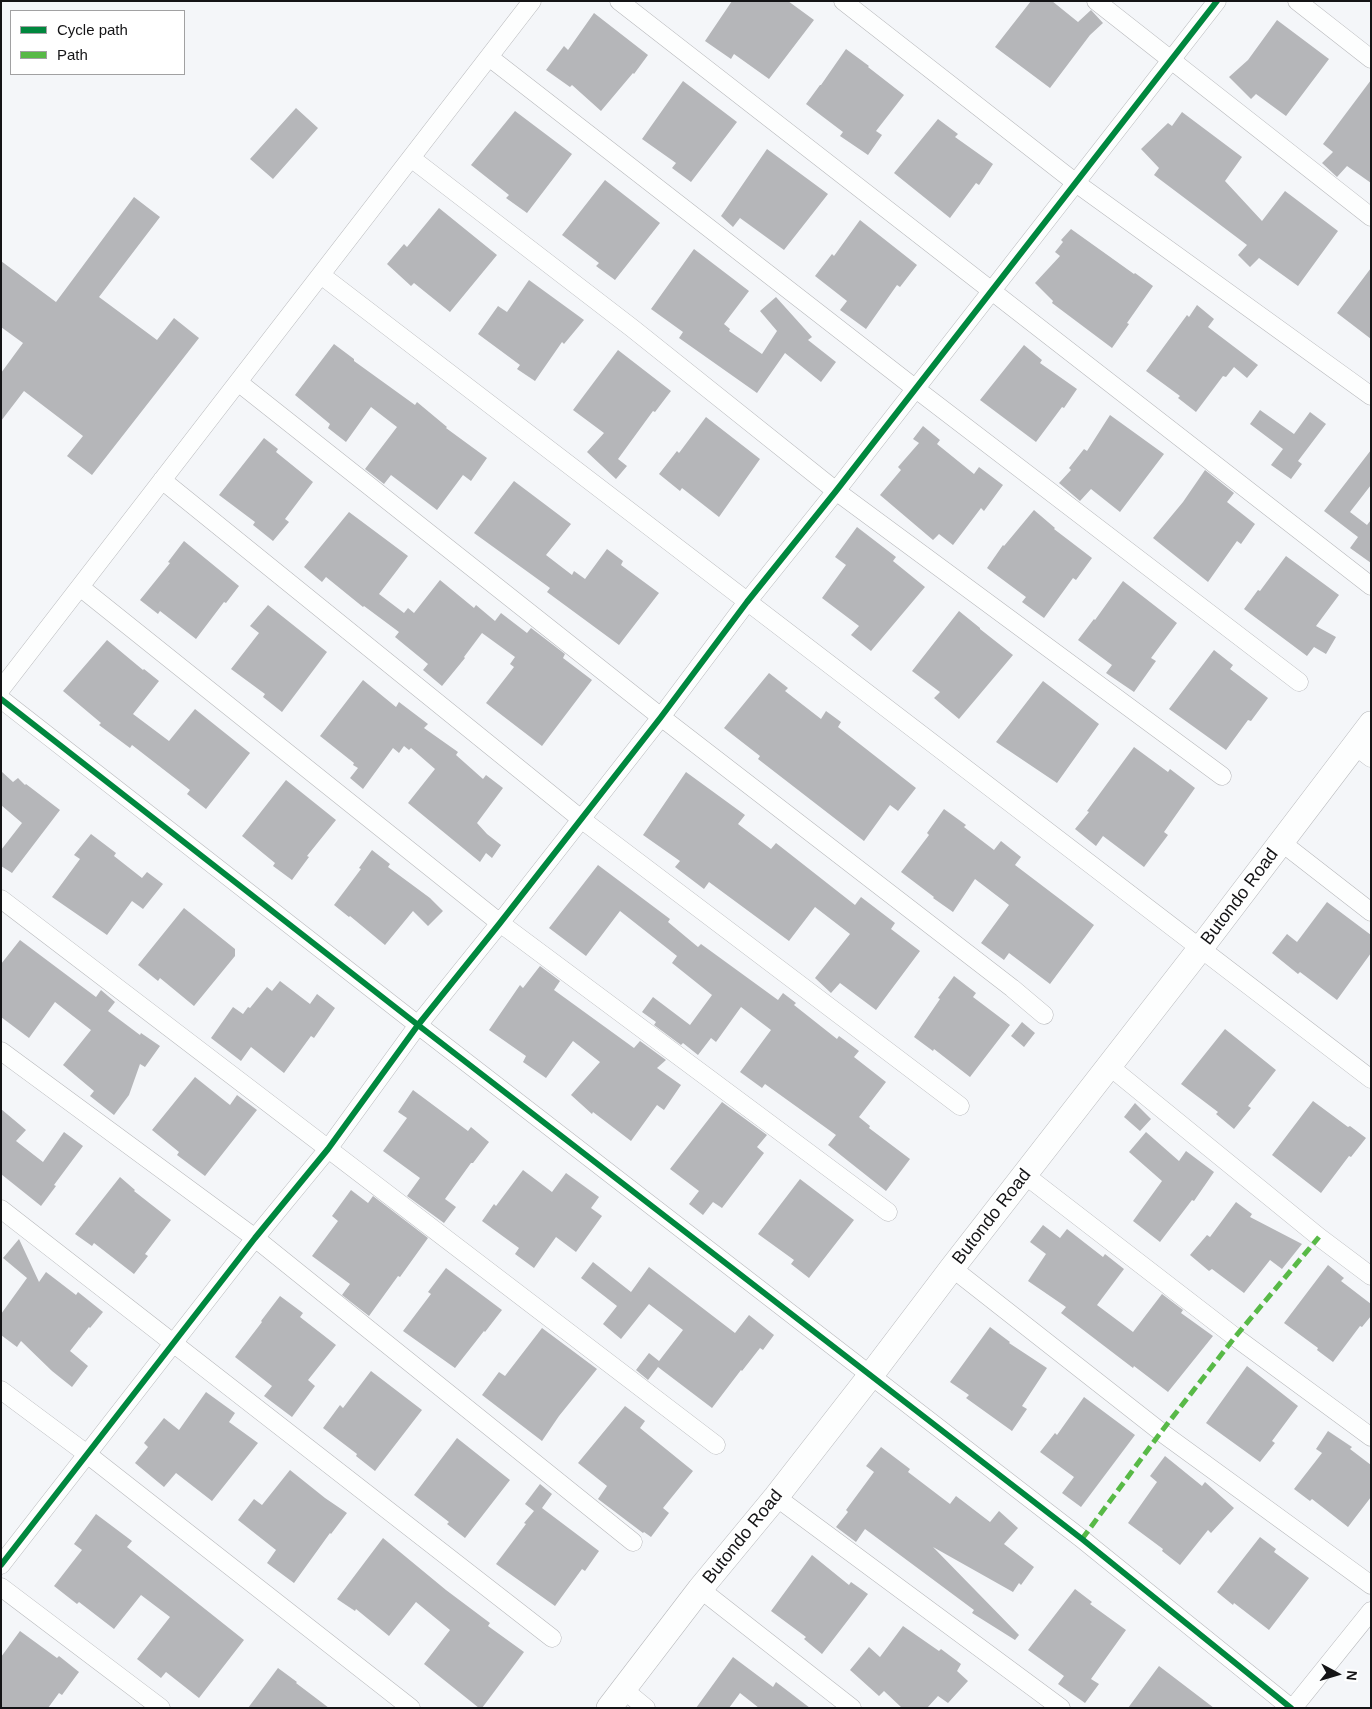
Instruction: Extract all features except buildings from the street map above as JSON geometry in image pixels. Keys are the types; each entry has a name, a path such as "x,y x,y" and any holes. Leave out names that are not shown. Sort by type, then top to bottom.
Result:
{"street":[{"path":"1,689 532,1"},
{"path":"619,1 1371,586"},
{"path":"843,1 1076,182 1371,396"},
{"path":"1096,1 1371,217"},
{"path":"1,1565 255,1238 328,1149 418,1025 500,924 661,717 747,602 836,491 1217,1"},
{"path":"1297,1 1371,59"},
{"path":"489,57 1299,682"},
{"path":"411,158 632,328 836,491 1222,776"},
{"path":"321,275 1371,1079"},
{"path":"238,382 661,717 1044,1015"},
{"path":"162,480 581,819 960,1106"},
{"path":"80,587 500,924 888,1212"},
{"path":"1,699 418,1025 1082,1538 1292,1708 1371,1611"},
{"name":"Butondo Road","path":"616,1699 700,1589 776,1497 871,1375 1282,842 1363,751 1371,724"},
{"path":"1282,842 1371,912"},
{"path":"1,900 716,1445"},
{"path":"1,1051 255,1238 633,1542"},
{"path":"1109,1066 1319,1237 1371,1276"},
{"path":"1025,1175 1235,1337 1371,1437"},
{"path":"1,1209 552,1638"},
{"path":"952,1268 1161,1432 1371,1585"},
{"path":"1,1390 87,1454 411,1708"},
{"path":"776,1497 1061,1708"},
{"path":"1,1587 161,1708"},
{"path":"700,1589 852,1708"},
{"path":"616,1699 646,1708"}],"marked path":[{"path":"1082,1539 1161,1432 1235,1337 1319,1237"}],"cycle path":[{"path":"1,1565 255,1238 328,1149 418,1025 661,717 747,602 836,491 1217,1"},
{"path":"1,699 418,1025 1082,1539 1291,1708"}]}
